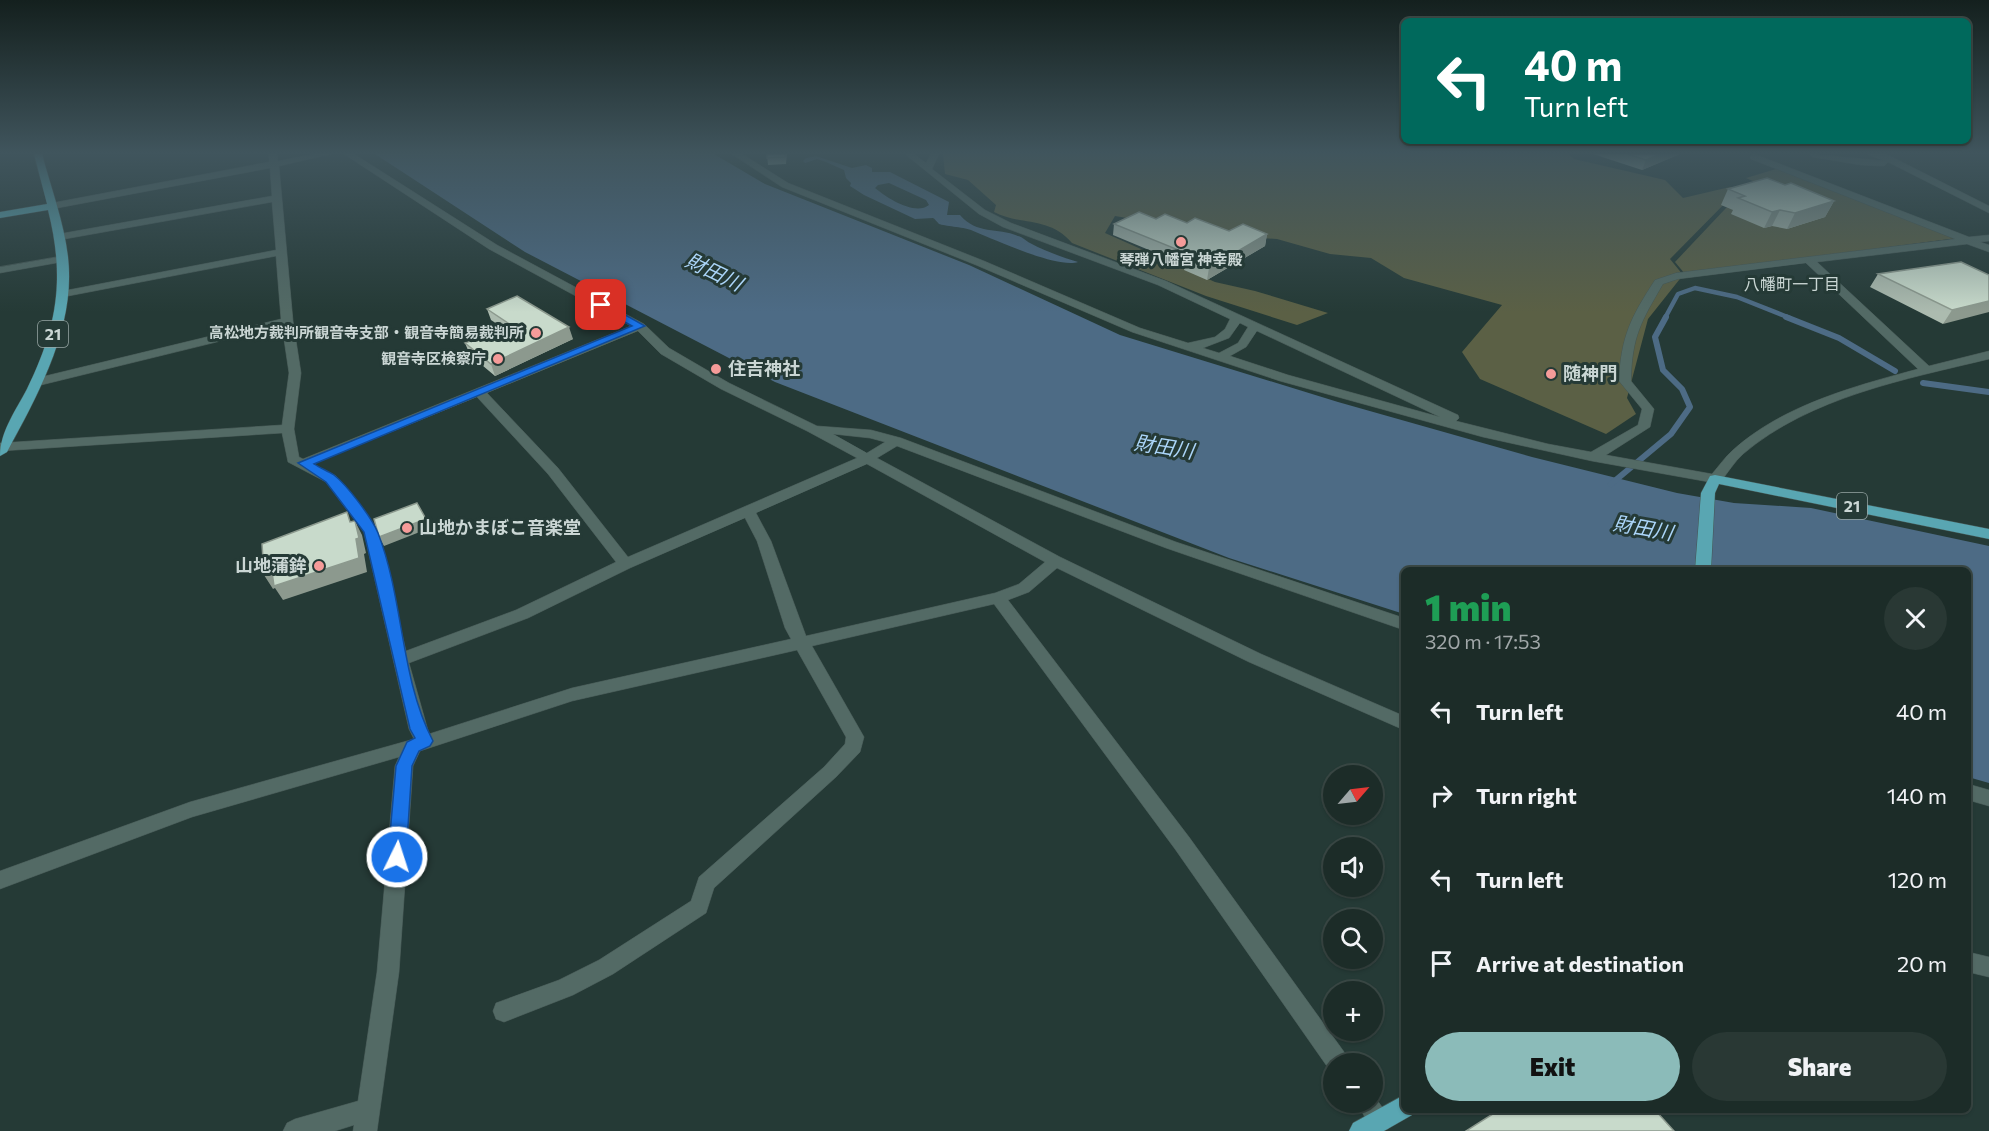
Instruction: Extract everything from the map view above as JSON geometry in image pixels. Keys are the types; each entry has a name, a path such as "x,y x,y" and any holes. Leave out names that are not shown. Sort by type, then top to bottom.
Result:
{"main road":[{"path":"0,215 47,207"},
{"name":"21","path":"1,449 37,382 48,354 63,294 63,259 52,207"},
{"path":"1703,567 1707,493 1715,479"},
{"name":"21","path":"1715,479 1989,534"},
{"path":"1371,1122 1401,1108"}],"street":[{"path":"60,237 227,207"},
{"path":"277,207 283,252 287,321 295,373 288,429 293,459 331,479 371,532 418,729 418,744 404,766 388,972 366,1120 295,1131"},
{"path":"430,207 493,247 640,326 665,351 726,386 812,428 1055,561 1265,663 1401,722"},
{"path":"838,207 980,263 1091,312 1187,347 1383,406 1488,434 1592,457 1715,479 1737,453 1779,423 1861,391 1989,355"},
{"path":"975,207 1007,225 1162,283 1488,434"},
{"path":"1882,207 1989,249"},
{"path":"1592,457 1644,427 1648,409 1625,381 1626,351 1635,322 1659,282 1676,276 1989,238"},
{"path":"63,294 283,252"},
{"path":"0,270 63,259"},
{"path":"1809,260 1927,371"},
{"path":"1187,347 1220,340 1228,335 1235,326 1236,317"},
{"path":"37,382 287,321"},
{"path":"304,463 640,326"},
{"path":"1220,357 1242,345 1255,326"},
{"path":"479,392 553,471 625,564"},
{"path":"812,428 871,434 896,441 1172,545 1401,623"},
{"path":"1,449 288,429"},
{"path":"400,660 522,614 625,564 866,459 896,441"},
{"path":"504,1011 565,988 606,967 699,907 706,883 830,772 854,747 855,737 793,628 764,541 748,511"},
{"path":"0,880 161,819 418,744 572,695 998,598 1024,588 1055,561"},
{"path":"998,598 1182,843 1331,1053"},
{"path":"1971,793 1989,798"},
{"path":"1971,963 1989,967"}],"green space":[{"path":"995,207 1721,207 1670,259 1683,275 1648,319 1627,398 1636,414 1606,434 1480,379 1462,352 1502,305 1404,278 1371,258 1330,254 1277,239 1234,236 1115,216 1105,233 1215,282 1255,291 1328,313 1297,325 1206,296 1072,243 1063,234 1044,225 994,212"},
{"path":"1875,207 1957,238 1685,274 1675,262 1726,208"}],"water":[{"name":"財田川","path":"456,207 822,207 969,265 1120,335 1338,402 1532,457 1677,493 1734,503 1811,508 1989,546 1989,783 1971,778 1971,567 1401,567 1401,613 1229,558 775,382 525,252"},
{"path":"889,207 948,207 947,215 960,215 980,228 1010,233 1047,251 1078,262 1069,263 1041,257 971,230 939,224 933,218 915,219"}],"building":[{"path":"1759,207 1815,207 1795,213 1780,210 1772,212"},
{"path":"1139,212 1156,219 1165,214 1187,223 1195,218 1229,231 1243,224 1267,234 1209,268 1185,258 1191,255 1114,224"},
{"path":"1961,262 1989,275 1989,301 1952,310 1878,274"},
{"path":"517,296 569,327 491,364 465,343 511,325 487,309"},
{"path":"417,503 426,519 379,537 374,519"},
{"name":"山地蒲鉾","path":"347,512 350,522 355,521 359,538 356,539 359,558 274,586 272,572 264,575 262,544"},
{"path":"1494,1113 1658,1113 1674,1131 1466,1131"}],"waterway":[{"path":"1665,318 1678,294 1695,288 1737,297 1790,318"},
{"path":"1611,484 1671,434 1690,407 1682,389 1663,370 1655,337 1666,317"},
{"path":"1786,317 1839,338 1895,371"},
{"path":"1923,383 1989,392"}],"place":[{"name":"琴弾八幡宮 神幸殿","path":"1181,242"},
{"name":"高松地方裁判所観音寺支部・観音寺簡易裁判所","path":"536,333"},
{"name":"観音寺区検察庁","path":"498,359"},
{"name":"住吉神社","path":"716,369"},
{"name":"随神門","path":"1551,374"},
{"name":"山地かまぼこ音楽堂","path":"407,528"},
{"name":"山地蒲鉾","path":"319,566"}],"district":[{"name":"八幡町一丁目","path":"1792,284"}],"route":[{"path":"397,857 404,766 412,746 424,741 418,729 400,660 371,532 331,479 304,463 640,326 601,305"}]}
